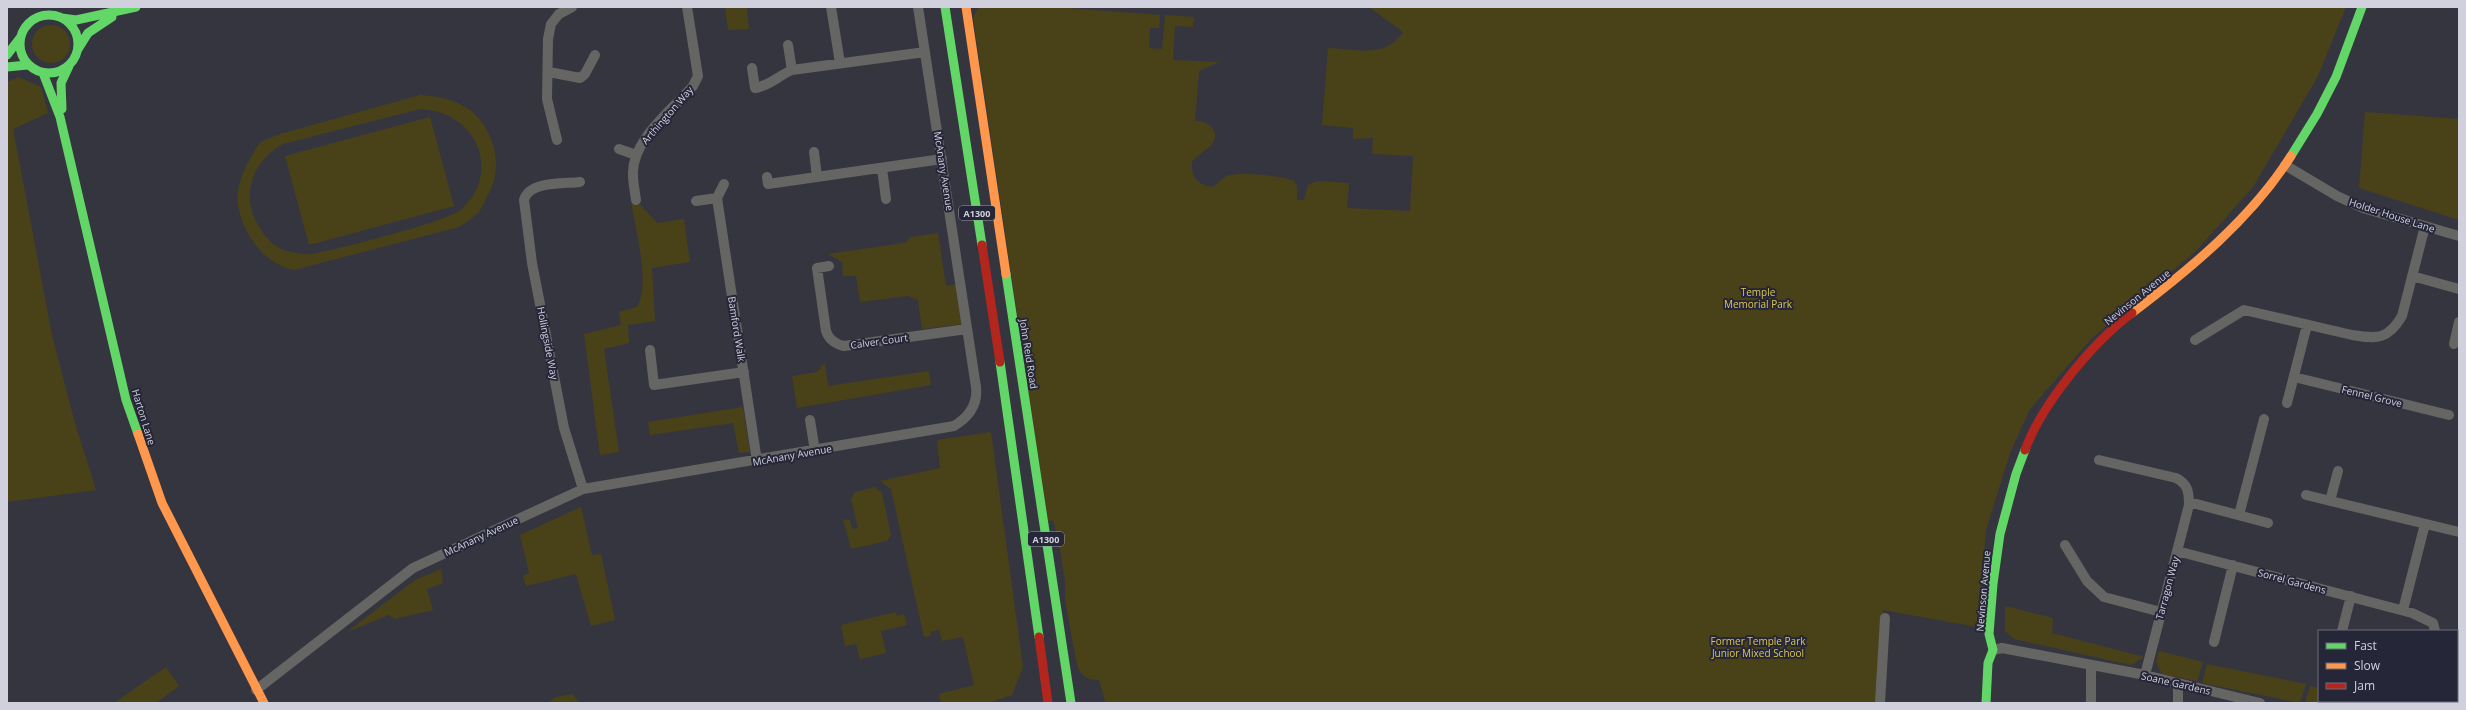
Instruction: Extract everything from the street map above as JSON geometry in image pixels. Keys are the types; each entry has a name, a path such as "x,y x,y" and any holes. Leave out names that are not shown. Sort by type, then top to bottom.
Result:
{"main road":[{"path":"20,38 21,52 28,64 43,73 57,73 69,66 82,38 90,30 123,11 136,7"},
{"name":"A1300","path":"945,7 1009,419 1048,703"},
{"name":"John Reid Road","path":"966,7 1072,703"},
{"name":"Nevinson Avenue","path":"1986,703 1988,663 1993,650 1989,634 1993,584 2000,534 2016,474 2032,431 2079,364 2120,322 2181,276 2228,232 2253,206 2285,165 2317,114 2336,77 2362,7"},
{"path":"7,55 17,46 30,22 44,11 62,18 76,20 115,10 123,11"},
{"path":"30,22 31,11"},
{"path":"62,18 75,30 78,48"},
{"path":"7,67 28,64"},
{"name":"Harton Lane","path":"69,66 61,83 60,117 126,400 162,503 261,702"},
{"name":"Harton Lane","path":"43,73 49,83 56,111 60,117"}],"street":[{"path":"557,140 547,99 549,72 548,39 551,24 559,14 572,7"},
{"name":"Arthington Way","path":"636,200 632,174 636,155 641,142 696,81 697,71 693,56 687,7"},
{"path":"832,7 840,63"},
{"name":"McAnany Avenue","path":"256,690 413,568 583,489 815,451 954,426 962,422 973,410 977,394 918,7"},
{"path":"788,45 792,70"},
{"path":"752,68 755,88 766,87 774,78 792,70 925,52"},
{"path":"549,72 580,78 585,74 595,55"},
{"path":"619,149 636,155"},
{"path":"814,152 817,177"},
{"path":"767,177 768,184 942,159"},
{"name":"Holder House Lane","path":"2285,165 2337,196 2363,208 2459,236"},
{"path":"882,168 886,199"},
{"name":"Hollingside Way","path":"580,182 534,188 526,194 524,207 532,263 564,428 583,489"},
{"path":"696,201 717,198 724,184"},
{"name":"Bamford Walk","path":"717,198 757,461"},
{"path":"2195,340 2244,310 2370,338 2384,336 2394,328 2402,316 2425,226"},
{"name":"Calver Court","path":"829,266 817,268 826,332 828,336 838,345 844,346 967,329"},
{"path":"2412,276 2459,289"},
{"path":"2454,344 2459,322"},
{"path":"2287,403 2307,325"},
{"path":"650,350 654,385 744,372"},
{"name":"Fennel Grove","path":"2294,377 2449,415"},
{"path":"2239,515 2264,419"},
{"path":"810,420 815,451"},
{"name":"Tarragon Way","path":"2099,460 2176,478 2184,482 2189,493 2189,502 2145,675"},
{"path":"2330,500 2338,471"},
{"path":"2306,495 2459,532"},
{"path":"2189,502 2268,523"},
{"path":"2403,610 2425,524"},
{"path":"2065,545 2087,581 2104,597 2161,612"},
{"name":"Sorrel Gardens","path":"2177,551 2403,610 2424,617 2432,623 2435,630"},
{"path":"2214,642 2233,565"},
{"path":"2342,630 2351,596"},
{"path":"1880,703 1885,618"},
{"name":"Soane Gardens","path":"1993,650 2002,648 2145,675 2260,703"},
{"path":"2090,665 2090,703"},
{"path":"2178,683 2178,703"}],"green space":[{"path":"725,7 747,7 749,29 728,30"},
{"name":"Temple Memorial Park","path":"979,7 1054,7 1160,15 1159,28 1150,28 1149,48 1162,49 1165,15 1194,17 1193,27 1175,26 1173,60 1219,62 1199,71 1195,121 1207,123 1215,133 1215,138 1213,143 1192,162 1194,176 1199,182 1212,187 1225,177 1233,175 1250,174 1279,177 1293,180 1297,186 1297,200 1304,200 1308,185 1317,181 1349,183 1347,208 1410,211 1413,156 1372,154 1373,138 1353,139 1353,128 1322,125 1328,48 1360,50 1379,49 1388,46 1403,32 1369,7 2346,7 2318,76 2253,187 2196,251 2092,338 2030,409 2010,453 1986,530 1977,627 1883,610 1876,703 1102,703 1105,701 1099,680 1085,677 1080,672 1077,665 1065,600 1065,581 1059,542 1053,520 1048,521 973,17"},
{"path":"51,25 61,28 67,34 70,44 67,54 61,60 51,63 41,60 35,54 32,44 35,34 41,28"},
{"path":"18,77 41,87 48,113 13,129 52,335 74,420 96,490 7,502 7,82"},
{"path":"420,95 445,98 467,108 484,125 494,147 496,171 489,193 479,212 459,227 294,270 283,267 273,261 257,246 245,227 237,199 242,175 257,146 267,139 280,134","holes":["420,109 439,112 456,120 468,131 477,145 481,160 480,177 474,193 462,209 436,221 414,228 365,242 311,254 296,253 281,249 266,237 254,216 250,204 250,192 252,181 257,170 263,160 272,151 283,144"]},
{"path":"2365,112 2459,119 2459,220 2359,188"},
{"path":"430,117 454,206 309,245 285,156"},
{"path":"636,200 657,223 684,219 690,262 652,268 655,321 628,325 629,343 604,349 619,452 600,455 584,334 621,325 619,312 637,307 641,297 643,285 641,256 631,201"},
{"path":"938,233 946,286 956,284 962,324 922,329 918,300 908,296 860,302 856,276 843,276 842,262 828,254 904,243 911,237"},
{"path":"825,363 828,386 929,371 931,385 797,408 792,376 817,372"},
{"path":"743,407 750,452 739,453 733,423 650,435 648,422"},
{"path":"991,432 1023,667 1012,695 988,703 941,703 939,694 974,685 963,637 942,641 939,630 930,632 931,636 924,637 891,489 880,481 940,468 937,440"},
{"path":"875,487 882,493 891,535 887,541 851,549 843,519 850,520 852,529 858,528 851,499 855,492"},
{"path":"581,507 592,555 601,554 615,620 591,626 576,574 526,586 523,576 529,573 520,535"},
{"path":"441,569 443,583 427,589 433,610 395,619 389,615 347,632 415,580"},
{"path":"2005,606 2053,618 2052,633 2144,657 2131,665 2014,639 2005,631"},
{"path":"896,612 897,616 904,614 907,625 881,631 886,653 860,659 856,644 845,646 841,625"},
{"path":"2159,651 2203,662 2197,681 2162,674 2156,662"},
{"path":"2207,664 2306,684 2300,703 2202,683"},
{"path":"166,667 179,686 156,703 114,703"},
{"path":"2310,686 2318,688 2318,702 2379,703 2305,703"},
{"path":"572,694 580,703 547,703 556,697"}],"traffic: fast":[{"path":"62,18 76,20 136,7"},
{"path":"945,7 982,245"},
{"path":"2291,156 2317,114 2336,77 2362,7"},
{"path":"43,15 55,15 70,23 78,38 78,44 78,50 70,65 55,73 43,73 28,65 20,50 20,38 28,23 43,15"},
{"path":"78,49 88,33 112,17"},
{"path":"7,55 20,38"},
{"path":"7,67 27,65"},
{"path":"62,109 61,83 69,66"},
{"path":"43,73 60,117 126,400 138,434"},
{"path":"1006,274 1071,703"},
{"path":"1000,362 1039,637"},
{"path":"1986,703 1988,663 1993,650 1989,634 1993,584 2000,534 2016,474 2025,450"}],"traffic: slow":[{"path":"966,7 1006,274"},
{"path":"2132,313 2176,279 2218,242 2257,201 2291,156"},
{"path":"138,434 162,503 264,703"}],"traffic: jam":[{"path":"982,245 1000,362"},
{"path":"2025,450 2043,413 2070,376 2085,357 2132,313"},
{"path":"1039,637 1048,703"}],"park label":[{"name":"Former Temple Park Junior Mixed School","path":"1758,646"}]}
